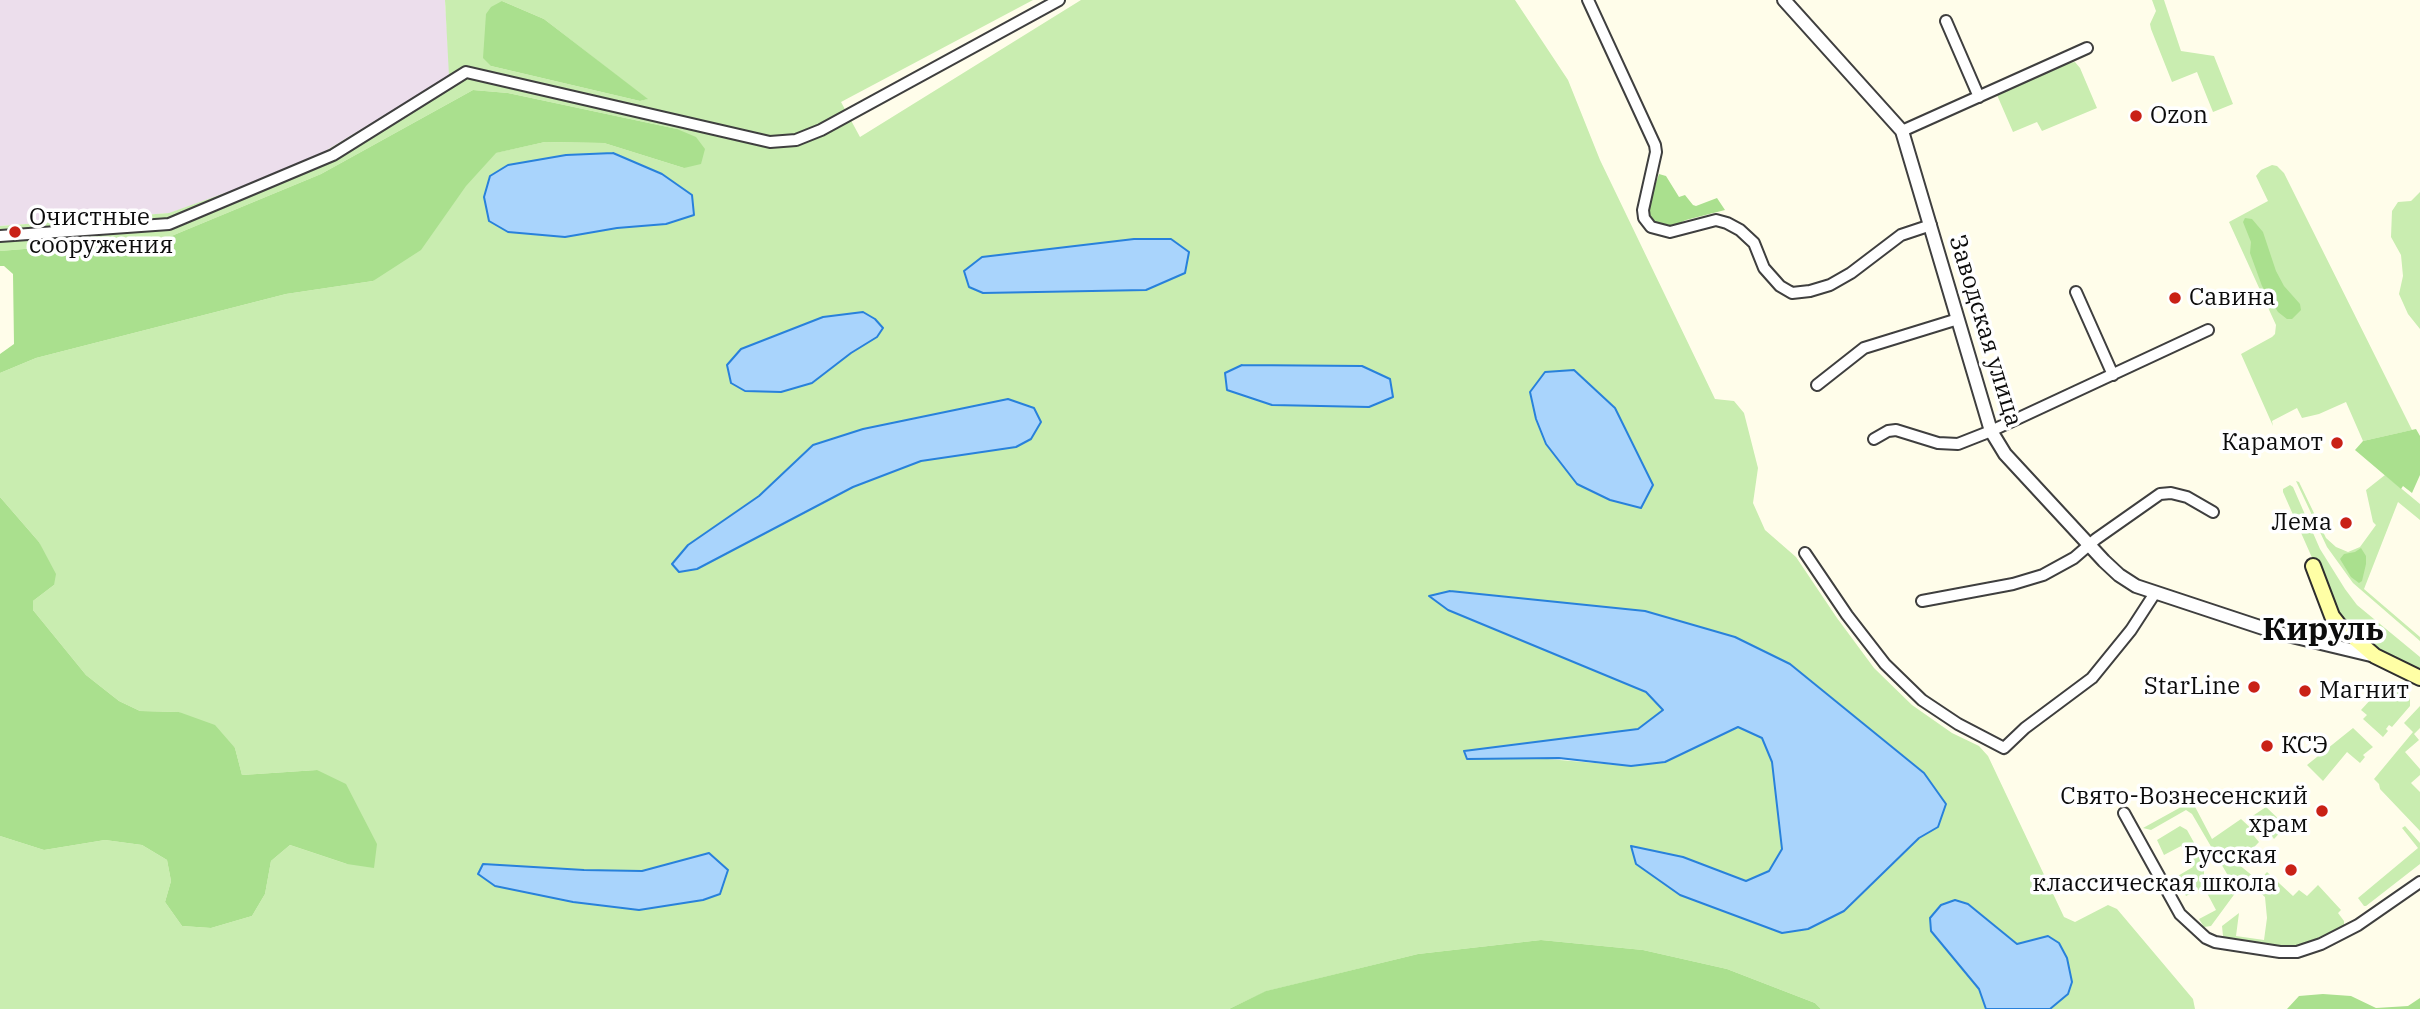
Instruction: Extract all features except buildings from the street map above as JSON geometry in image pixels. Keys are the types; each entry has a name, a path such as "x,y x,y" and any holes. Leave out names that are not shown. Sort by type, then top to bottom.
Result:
{"main road":[{"path":"2313,566 2332,616 2339,625 2375,656 2420,678"}],"street":[{"path":"0,236 169,224 333,155 466,72 770,142 796,140 821,130 1059,0"},
{"path":"1588,0 1655,145 1656,152 1643,210 1644,218 1651,227 1670,232 1716,219 1727,223 1740,230 1754,243 1764,268 1778,284 1792,293 1830,285 1901,235 1931,225"},
{"name":"Заводская улица","path":"1784,0 1902,131 1991,432 2005,454 2119,575 2155,593 2275,632 2375,656"},
{"path":"1946,21 1979,97"},
{"path":"1902,131 2087,48"},
{"path":"2076,292 2113,374"},
{"path":"1817,385 1864,348 1958,319"},
{"path":"1874,439 1888,431 1896,430 1938,443 1958,444 1991,432 2208,330"},
{"path":"1922,601 2013,584 2043,575 2074,558 2160,494 2171,493 2187,497 2213,512"},
{"path":"1805,552 1847,615 1885,664 1922,700 1958,724 2004,748 2025,728 2098,672 2131,630 2155,593"},
{"path":"2124,813 2180,914 2215,942 2288,953 2321,944 2358,925 2420,882"}],"shaded area":[{"path":"0,0 445,0 450,76 301,166 170,213 0,226"}],"green space":[{"path":"445,0 1033,0 841,102 860,137 1081,0 1515,0 1568,80 1600,160 1715,399 1734,401 1744,413 1758,468 1753,503 1765,530 1796,557 1874,668 1912,705 1952,733 1979,746 1988,756 2064,917 2075,922 2108,905 2117,909 2193,999 2195,1009 2050,1009 2048,936 2017,945 1968,904 1931,931 1979,989 1986,1009 1821,1009 1815,1003 1727,969 1643,950 1541,940 1418,954 1267,991 1229,1009 0,1009 0,836 44,850 105,840 142,845 167,860 171,881 165,902 182,926 211,928 252,916 265,894 271,861 290,845 347,864 317,770 242,775 235,748 179,712 140,711 119,701 86,675 33,610 33,601 54,585 39,542 0,497 0,373 36,358 286,294 373,281 495,153 545,142 604,143 684,168 677,129 508,93 473,90 321,174 169,237 0,251 0,226 169,213 301,166 449,76","holes":["502,1 544,19 647,99 640,101 491,66","613,153 662,174 692,195 666,224 617,228","1134,239 1171,239 1146,290 983,293 969,287 982,257","812,445 1016,447 921,461 688,545 759,496","1450,591 1645,611 1735,637 1790,664 1924,773 1938,827 1919,838 1844,911 1632,847 1683,857 1746,881 1769,871 1782,849 1772,762 1762,738 1738,727 1665,762 1631,766 1464,752 1638,729 1664,710 1646,692 1448,610 1430,597","709,853 720,894 703,900 639,910 573,902 495,886 478,874 642,871"]},
{"path":"2152,0 2164,0 2181,51 2214,56 2233,104 2213,112 2197,72 2172,82 2151,29 2150,24 2156,11"},
{"path":"502,1 544,19 648,99 640,101 491,66 483,58 486,14 491,7"},
{"path":"2075,62 2097,108 2042,131 2037,122 2013,132 1997,95"},
{"path":"473,90 508,93 677,129 696,137 705,149 701,164 684,168 604,143 545,142 496,153 466,186 421,250 373,281 286,294 36,358 0,373 0,354 14,344 13,274 0,266 0,251 169,237 321,174"},
{"path":"2272,165 2284,173 2412,430 2363,441 2346,402 2302,418 2297,408 2272,421 2273,426 2241,354 2272,337 2276,325 2229,222 2268,201 2256,176 2261,170"},
{"path":"1659,174 1666,176 1679,197 1685,195 1693,205 1717,198 1725,210 1686,220 1669,228 1654,224 1648,216 1648,206"},
{"path":"2420,192 2420,329 2408,314 2399,294 2403,276 2401,255 2391,237 2392,211 2398,202 2411,201"},
{"path":"2245,218 2252,219 2263,232 2276,271 2284,286 2300,304 2301,310 2292,319 2287,319 2278,312 2262,286 2250,253 2251,242 2243,222"},
{"path":"2416,429 2420,436 2420,475 2412,493 2403,486 2401,489 2355,450 2363,441"},
{"path":"2385,475 2420,504 2420,520 2398,502 2364,589 2420,637 2420,641 2353,583 2327,547 2296,481 2299,482 2326,538 2336,547 2348,552 2360,547 2376,525 2366,490"},
{"path":"2290,485 2320,549 2345,589 2357,605 2420,657 2420,674 2371,646 2352,631 2336,612 2283,492 2283,489"},
{"path":"0,497 39,542 56,574 54,585 33,601 33,610 86,675 119,701 140,711 179,712 215,725 235,748 242,775 317,770 346,784 377,844 374,868 347,864 290,845 271,861 265,894 252,916 211,928 182,926 165,902 171,881 167,860 142,845 105,840 44,850 0,836"},
{"path":"2361,548 2366,556 2366,564 2362,581 2359,583 2351,577 2340,559 2344,554"},
{"path":"2384,685 2409,696 2410,706 2392,727 2389,725 2383,737 2363,719 2367,715 2361,710"},
{"path":"2420,706 2420,728 2414,734 2419,740 2405,752 2420,769 2420,775 2411,783 2420,792 2420,831 2380,789 2374,779 2413,732 2404,723"},
{"path":"2353,728 2373,747 2363,755 2365,757 2360,763 2347,752 2323,781 2307,765"},
{"path":"2192,801 2212,839 2241,819 2256,833 2254,836 2259,842 2238,864 2259,881 2267,872 2293,896 2299,890 2307,896 2318,885 2341,910 2338,913 2344,921 2344,927 2325,938 2297,948 2229,940 2223,936 2222,926 2239,913 2236,936 2264,940 2267,918 2265,897 2248,882 2236,892 2211,926 2204,927 2199,919 2216,910 2207,893 2230,879 2192,814 2186,810 2151,830 2143,828"},
{"path":"2266,807 2286,826 2274,839 2264,826 2251,817"},
{"path":"2180,826 2187,830 2204,864 2204,887 2186,896 2176,877 2193,867 2181,846 2164,855 2157,840"},
{"path":"2405,826 2420,843 2420,864 2364,906 2358,898 2418,848 2402,828"},
{"path":"1541,940 1643,950 1727,969 1815,1003 1821,1009 1229,1009 1266,991 1418,954"},
{"path":"2299,996 2351,996 2376,1008 2408,1006 2420,998 2420,1009 2287,1009"}],"water":[{"path":"613,153 662,174 692,195 694,215 666,224 617,228 565,237 508,232 489,221 484,197 490,176 508,165 566,155"},
{"path":"1134,239 1171,239 1189,252 1185,273 1146,290 983,293 969,287 964,271 982,257"},
{"path":"863,312 883,328 877,337 812,383 781,392 745,391 731,383 727,365 741,349 823,317"},
{"path":"1242,365 1362,366 1390,379 1393,397 1369,407 1272,405 1227,390 1225,373"},
{"path":"1574,370 1615,408 1653,485 1641,508 1610,500 1577,484 1546,444 1536,419 1530,392 1545,372"},
{"path":"1008,399 1034,408 1041,422 1031,439 1016,447 921,461 853,487 697,569 679,572 672,564 688,545 759,496 813,445 863,429"},
{"path":"1450,591 1645,611 1735,637 1790,664 1924,773 1946,804 1938,827 1919,838 1844,911 1808,929 1782,933 1680,895 1636,864 1631,846 1683,857 1746,881 1769,871 1782,849 1772,762 1762,738 1738,727 1665,762 1631,766 1559,758 1467,759 1464,751 1638,729 1663,710 1646,692 1448,610 1429,596"},
{"path":"709,853 728,870 720,894 703,900 639,910 573,902 495,886 478,874 483,864 642,871"},
{"path":"1955,900 1968,904 2017,944 2048,936 2059,943 2067,958 2072,982 2068,994 2050,1009 1986,1009 1979,989 1931,931 1930,918 1941,905"}],"place":[{"name":"Ozon","path":"2136,116"},
{"name":"Очистные сооружения","path":"15,232"},
{"name":"Савина","path":"2175,298"},
{"name":"Карамот","path":"2337,443"},
{"name":"Лема","path":"2346,523"},
{"name":"StarLine","path":"2254,687"},
{"name":"Магнит","path":"2305,691"},
{"name":"КСЭ","path":"2267,746"},
{"name":"Свято-Вознесенский храм","path":"2322,811"},
{"name":"Русская классическая школа","path":"2291,870"}],"district":[{"name":"Кируль","path":"2323,631"}]}
